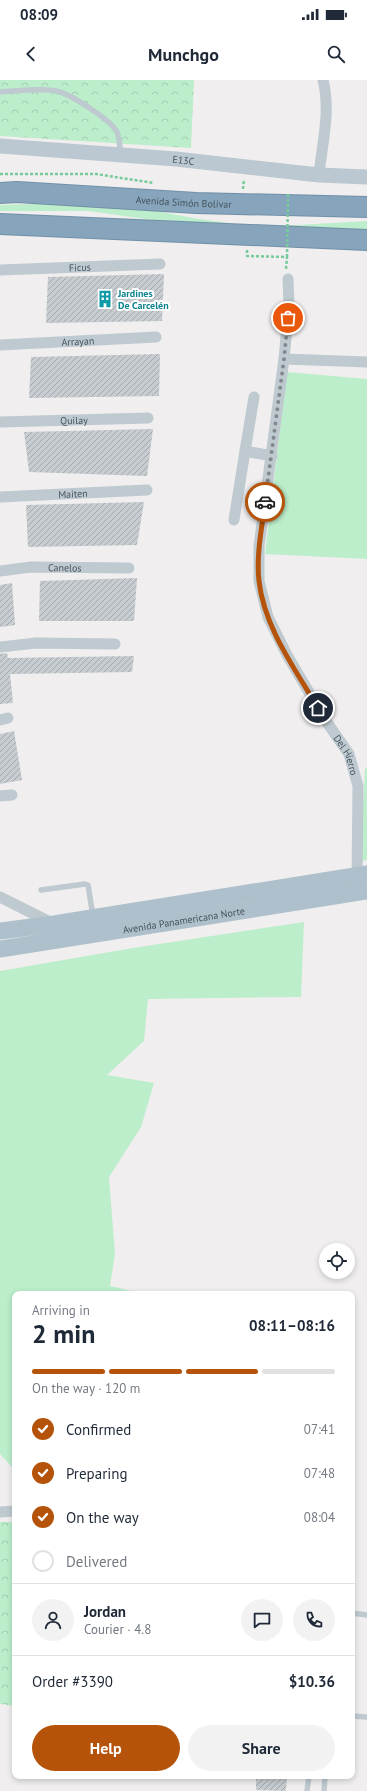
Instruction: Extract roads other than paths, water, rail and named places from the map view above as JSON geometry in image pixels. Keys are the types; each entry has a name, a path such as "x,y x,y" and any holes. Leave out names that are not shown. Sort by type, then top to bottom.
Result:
{"highway":[{"name":"Avenida Simón Bolívar","path":"0,193 17,192 196,203 367,207"},
{"path":"0,224 367,240"}],"main road":[{"name":"Avenida Panamericana Norte","path":"0,931 93,918 362,875"},
{"name":"Avenida Panamericana Norte","path":"0,949 362,892"}],"street":[{"path":"319,175 327,115 326,91 323,80"},
{"name":"E13C","path":"0,146 120,154 246,166 319,175 367,177"},
{"name":"Ficus","path":"0,270 160,264"},
{"name":"Del Hierro","path":"287,275 289,305 272,456 259,546 259,581 268,618 326,721 349,754 358,786 362,892"},
{"name":"Arrayan","path":"0,345 156,337"},
{"path":"284,359 367,362"},
{"path":"234,520 254,397"},
{"name":"Quilay","path":"0,422 148,418"},
{"path":"245,451 272,456"},
{"name":"Maiten","path":"0,497 147,490"},
{"name":"Canelos","path":"0,571 31,567 129,568"},
{"path":"0,647 36,643 115,644"},
{"path":"0,796 12,795"},
{"path":"0,897 54,924"},
{"path":"0,1512 12,1511"}],"lane":[{"path":"0,92 29,90 58,91 78,101 91,108 112,125 117,132 120,154"},
{"path":"41,890 85,884 88,885 93,918"},
{"path":"355,1613 367,1615"},
{"path":"355,1716 367,1717"},
{"path":"307,1791 309,1779"},
{"path":"324,1791 325,1779"}],"place":[{"name":"Jardines De Carcelén","path":"105,299"}]}
